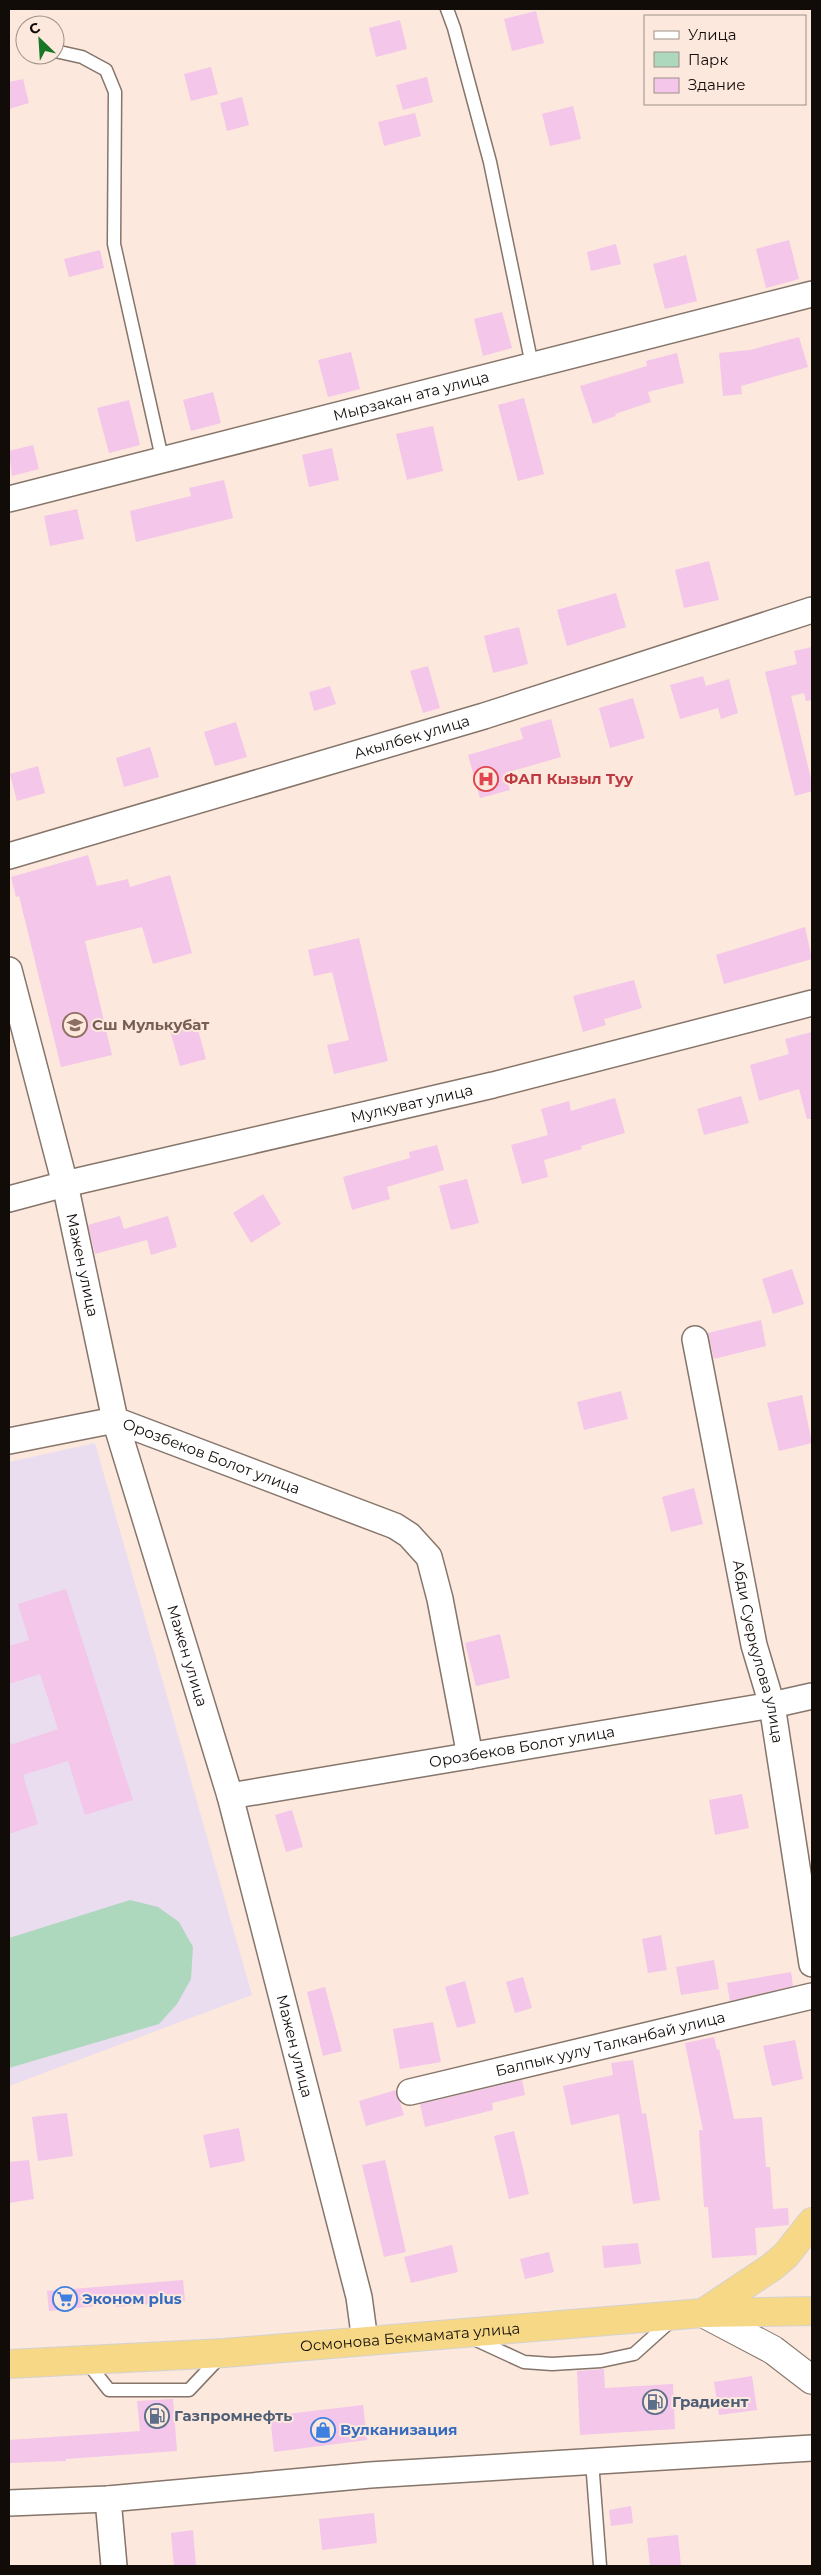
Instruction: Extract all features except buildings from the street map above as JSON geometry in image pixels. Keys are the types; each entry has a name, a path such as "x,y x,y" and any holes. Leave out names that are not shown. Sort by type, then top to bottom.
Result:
{"highway":[{"path":"691,2314 779,2261 812,2222"},
{"name":"Осмонова Бекмамата улица","path":"9,2364 224,2353 691,2314 812,2311"}],"street":[{"name":"Мырзакан ата улица","path":"9,498 812,294"},
{"name":"Акылбек улица","path":"9,856 484,716 812,610"},
{"name":"Мажен улица","path":"9,970 65,1184 115,1420 230,1796 359,2297 365,2341"},
{"name":"Мулкуват улица","path":"9,1199 65,1184 493,1085 812,1003"},
{"name":"Абди Суеркулова улица","path":"695,1338 754,1645 772,1705 812,1964"},
{"name":"Орозбеков Болот улица","path":"9,1441 115,1420 395,1526 409,1535 429,1557 440,1599 470,1756"},
{"name":"Орозбеков Болот улица","path":"230,1796 772,1705 812,1696"},
{"name":"Балпык уулу Талканбай улица","path":"410,2092 812,1996"},
{"path":"691,2314 773,2350 812,2380"},
{"path":"9,2503 108,2499 370,2475 812,2448"},
{"path":"108,2499 114,2566"}],"lane":[{"path":"447,9 454,28 490,162 532,364"},
{"path":"65,53 82,57 106,70 115,92 114,244 162,458"},
{"path":"461,2333 524,2362 552,2364 601,2361 634,2354 691,2314"},
{"path":"592,2461 600,2566"}],"shaded area":[{"path":"95,1443 252,1995 9,2086 9,1462"}],"green space":[{"path":"130,1900 158,1907 179,1922 193,1947 191,1979 177,2004 159,2024 9,2068 9,1938"}],"place":[{"name":"ФАП Кызыл Туу","path":"486,779"},
{"name":"Сш Мулькубат","path":"75,1025"},
{"name":"Эконом plus","path":"65,2299"},
{"name":"Градиент","path":"655,2402"},
{"name":"Газпромнефть","path":"157,2416"},
{"name":"Вулканизация","path":"323,2430"}]}
